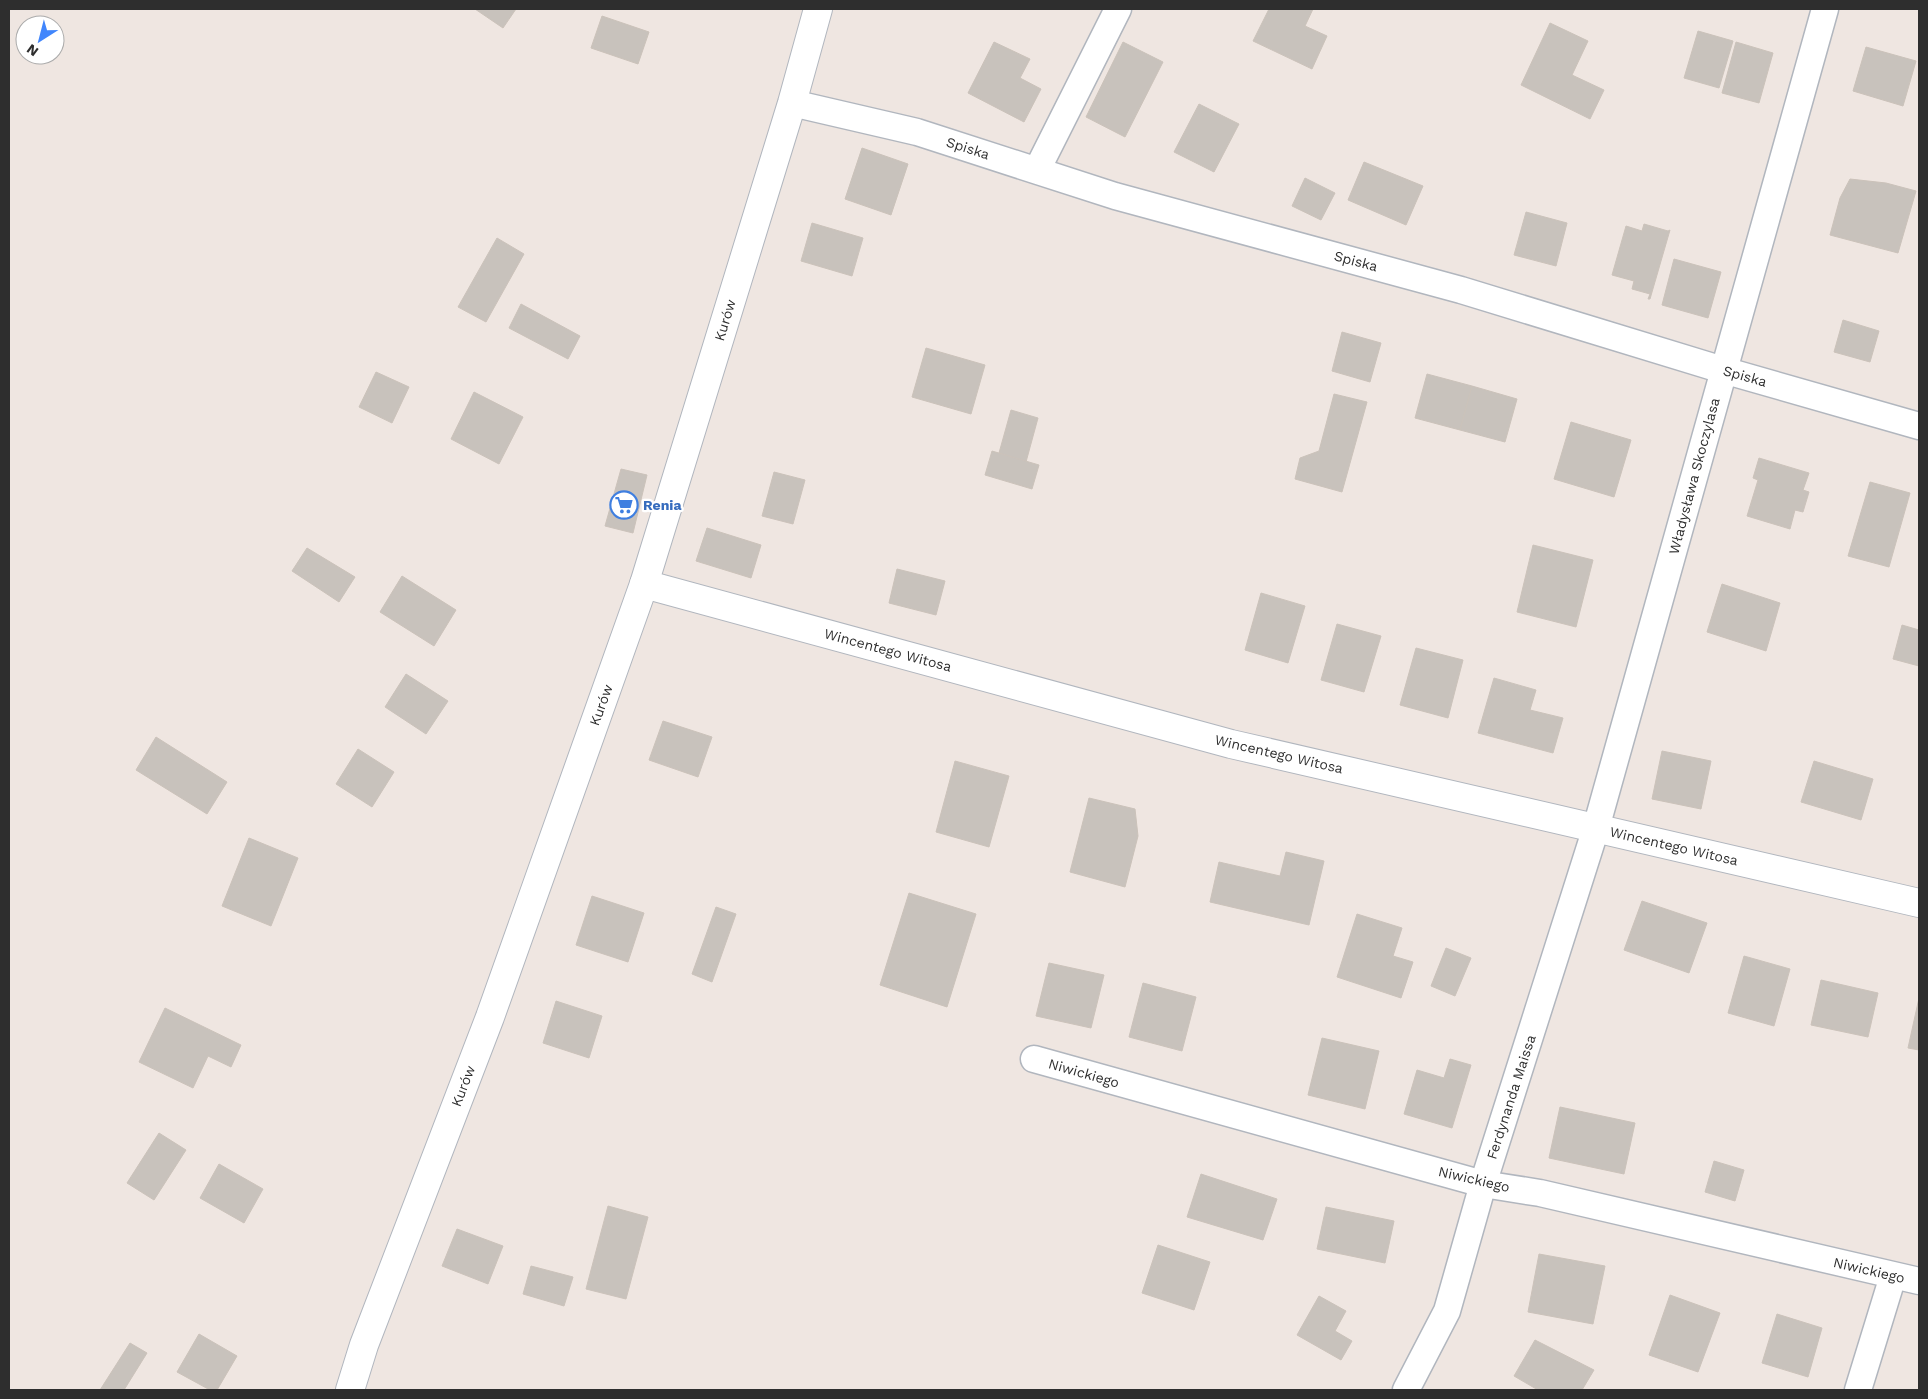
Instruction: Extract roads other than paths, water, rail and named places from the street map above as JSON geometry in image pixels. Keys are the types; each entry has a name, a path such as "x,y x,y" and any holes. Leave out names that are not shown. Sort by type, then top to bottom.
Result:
{"street":[{"name":"Kurów","path":"350,1390 364,1345 490,1017 644,584 792,103 818,9"},
{"path":"1037,170 1118,9"},
{"name":"Władysława Skoczylasa","path":"1596,828 1825,9"},
{"name":"Spiska","path":"792,103 917,132 1115,196 1461,290 1723,370 1919,426"},
{"name":"Wincentego Witosa","path":"644,584 1231,744 1919,903"},
{"name":"Ferdynanda Maissa","path":"1406,1390 1447,1311 1483,1184 1596,828"},
{"name":"Niwickiego","path":"1034,1059 1211,1110 1483,1184 1540,1193 1919,1281"},
{"path":"1858,1390 1893,1276"}],"place":[{"name":"Renia","path":"624,505"}]}
